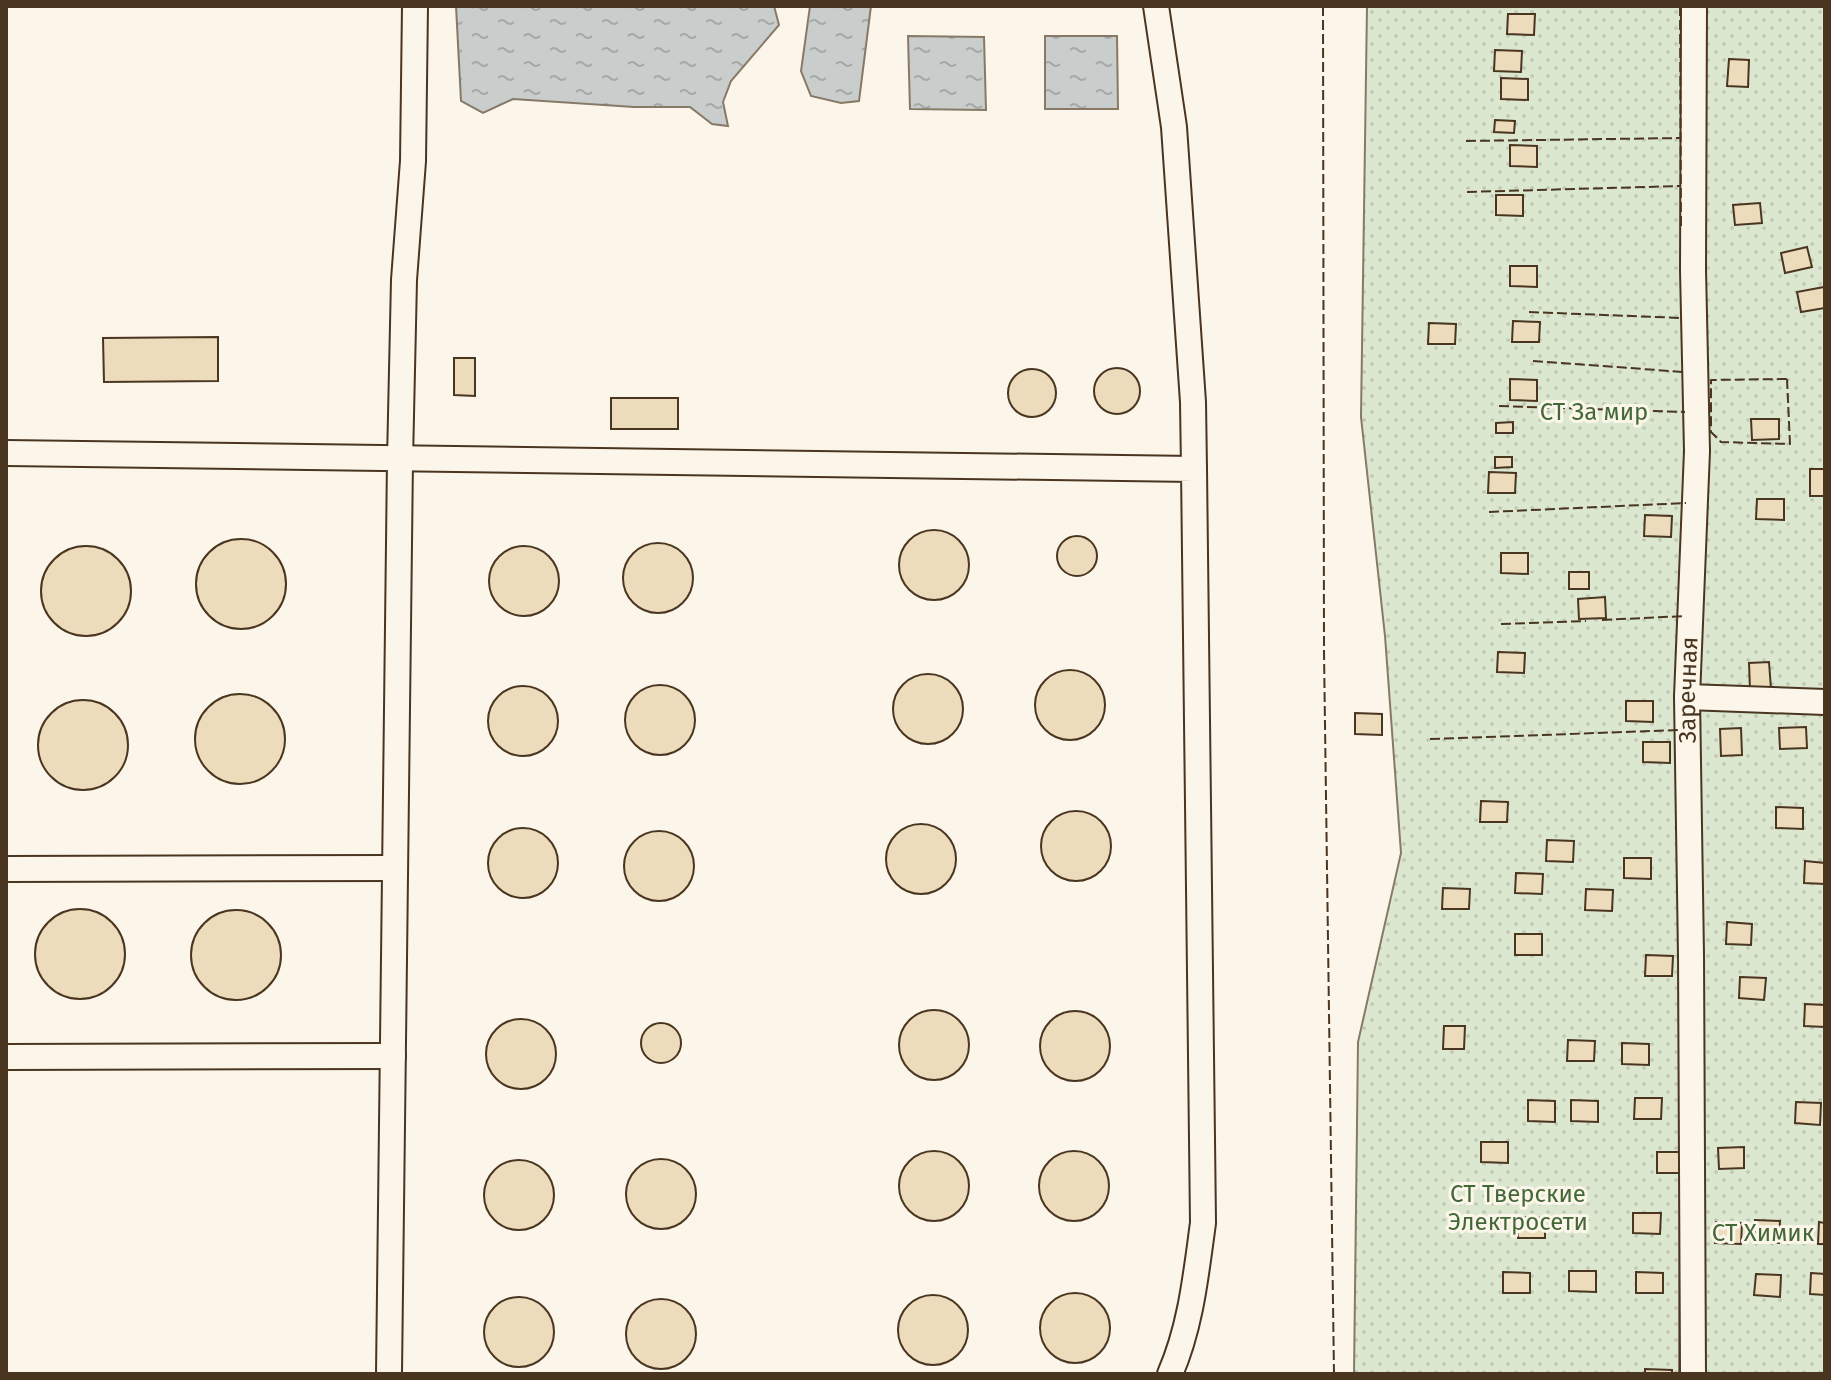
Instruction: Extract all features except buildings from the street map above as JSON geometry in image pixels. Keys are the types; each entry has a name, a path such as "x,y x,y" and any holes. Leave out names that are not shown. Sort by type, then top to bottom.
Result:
{"street":[{"path":"389,1374 400,460 404,280 413,161 415,6"},
{"path":"1156,6 1174,127 1193,402 1203,1223 1192,1304 1181,1350 1170,1374"},
{"name":"Заречная","path":"1693,1374 1687,697 1697,451 1693,270 1694,6"},
{"path":"6,453 1194,469"},
{"path":"1687,697 1825,702"},
{"path":"6,869 395,868"},
{"path":"6,1057 393,1056"}],"green space":[{"name":"СТ За мир","path":"1367,6 1825,6 1825,1374 1701,1374 1681,838 1679,1374 1354,1374 1358,1042 1401,853 1385,636 1361,417"}],"water":[{"path":"456,6 774,6 779,25 731,81 723,102 728,126 712,124 690,107 634,107 513,99 483,113 461,101"},
{"path":"810,6 871,6 859,101 841,103 811,96 801,71"},
{"path":"908,36 984,37 986,110 910,109"},
{"path":"1045,36 1117,36 1118,109 1045,109"}],"fence":[{"path":"1323,6 1324,652 1334,1374"},
{"path":"1680,6 1681,226"},
{"path":"1466,141 1681,138"},
{"path":"1467,192 1681,186"},
{"path":"1529,312 1681,318"},
{"path":"1533,361 1684,372"},
{"path":"1787,379 1790,444 1721,442 1711,432 1711,380 1787,379"},
{"path":"1499,406 1685,412"},
{"path":"1489,512 1686,503"},
{"path":"1602,620 1685,616"},
{"path":"1501,624 1586,621"},
{"path":"1430,739 1681,730"}],"park label":[{"name":"СТ Тверские Электросети","path":"1518,1208"},
{"name":"СТ Химик","path":"1763,1233"}]}
